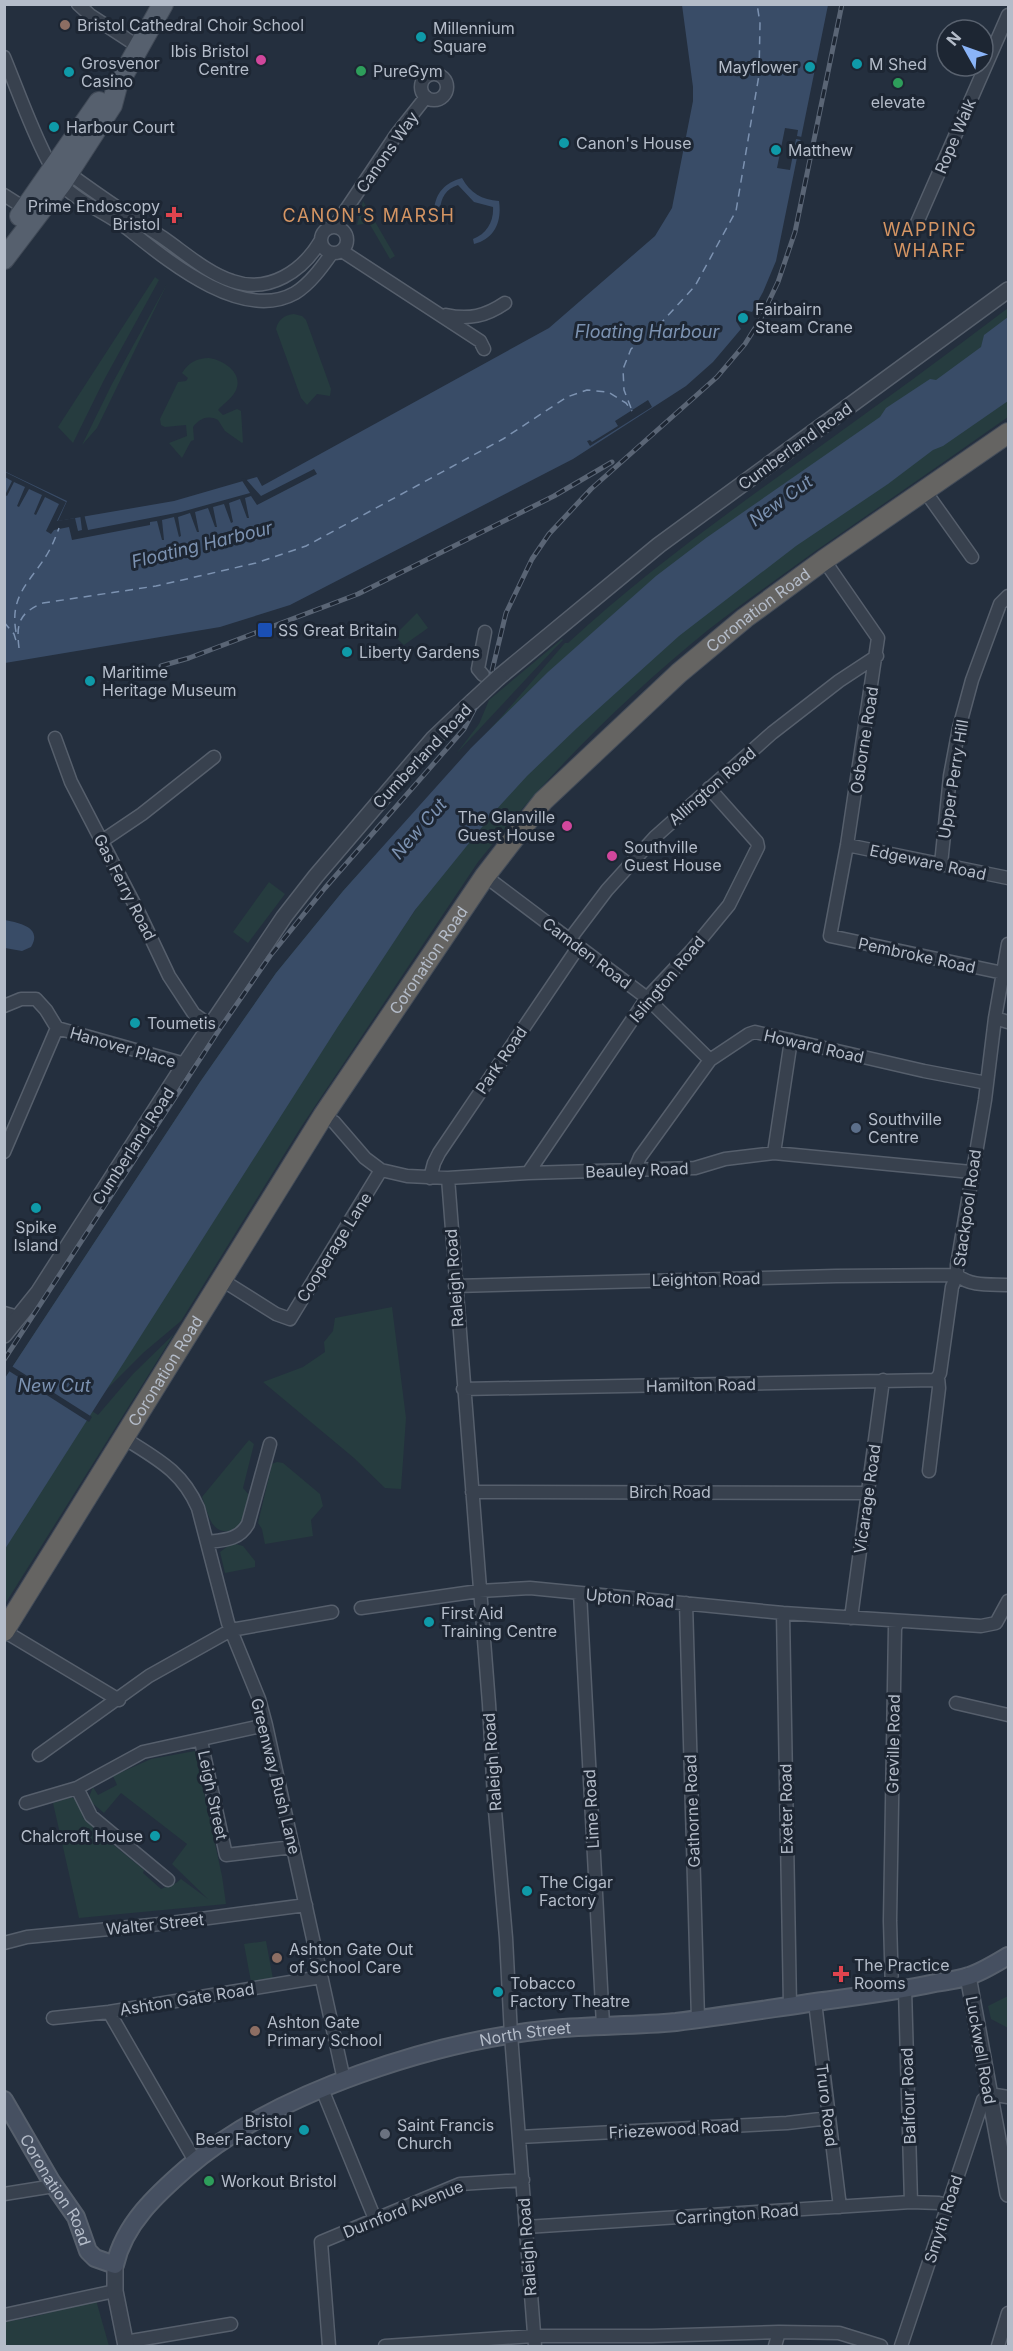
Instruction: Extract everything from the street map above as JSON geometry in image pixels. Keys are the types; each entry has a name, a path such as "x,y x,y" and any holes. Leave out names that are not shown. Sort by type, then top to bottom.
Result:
{"highway":[{"name":"Coronation Road","path":"4,1631 323,1116 485,876 543,801 678,673 745,618 824,560 1008,433"}],"main road":[{"path":"4,259 102,98 117,86 163,4"},
{"path":"4,238 57,170"},
{"name":"North Street","path":"116,2265 122,2242 134,2223 162,2190 195,2161 244,2127 344,2080 417,2056 511,2035 554,2029 698,2019 898,1990 968,1976 1008,1956"},
{"name":"Coronation Road","path":"4,2100 54,2186 76,2217 90,2253 95,2258 116,2265"}],"street":[{"path":"78,4 90,15 139,47"},
{"name":"Rope Walk","path":"916,225 1008,15"},
{"path":"4,57 41,148 57,170 147,245 208,284 234,297 270,299 295,293 341,249"},
{"name":"Canons Way","path":"339,228 349,207 396,135 426,97"},
{"path":"57,170 231,281 263,284 286,277 304,263 321,240 323,232 339,228 341,249"},
{"path":"4,195 26,209"},
{"path":"321,240 324,249 341,249 480,341 484,349"},
{"name":"Cumberland Road","path":"4,1335 11,1315 38,1293 260,950 316,876 433,739 499,677 659,545 1008,290"},
{"path":"439,314 470,318 486,314 505,303"},
{"path":"925,491 972,557"},
{"name":"Osborne Road","path":"824,560 878,638 847,845 830,936"},
{"name":"Upper Perry Hill","path":"941,864 950,776 965,704 1000,604 1008,596"},
{"path":"483,675 478,669 485,632"},
{"name":"Allington Road","path":"574,943 607,890 655,837 772,733 838,681 877,656"},
{"name":"Gas Ferry Road","path":"55,738 71,782 169,976 194,1014 211,1026"},
{"path":"102,841 173,791 214,757"},
{"name":"Islington Road","path":"528,1173 647,998 692,950 729,904 758,847 757,842 708,788"},
{"name":"Edgeware Road","path":"847,845 1008,878"},
{"name":"Camden Road","path":"485,876 647,998 710,1060"},
{"name":"Pembroke Road","path":"830,936 1003,974"},
{"name":"Park Road","path":"430,1178 439,1153 574,943"},
{"name":"Stackpool Road","path":"929,1472 939,1388 938,1377 952,1287 957,1275 971,1172 1008,944"},
{"name":"Hanover Place","path":"4,1006 21,999 36,999 57,1028 185,1064"},
{"path":"995,1018 1008,1022"},
{"path":"4,1152 57,1028"},
{"name":"Howard Road","path":"634,1171 640,1157 710,1060 748,1034 755,1032 924,1071 987,1083"},
{"path":"774,1153 791,1040"},
{"name":"Beauley Road","path":"323,1116 334,1122 365,1158 381,1170 430,1178 695,1168 725,1159 774,1153 971,1172"},
{"name":"Cooperage Lane","path":"222,1280 276,1314 290,1318 381,1170"},
{"name":"Raleigh Road","path":"448,1178 535,2341"},
{"path":"957,1275 964,1281 974,1284 1008,1285"},
{"name":"Leighton Road","path":"455,1286 957,1275"},
{"name":"Hamilton Road","path":"463,1389 934,1380 938,1377"},
{"name":"Vicarage Road","path":"851,1618 883,1380"},
{"name":"Greenway Bush Lane","path":"124,1438 178,1475 191,1492 198,1508 231,1630 259,1700 266,1725 344,2080"},
{"path":"207,1542 226,1540 243,1533 248,1524 270,1444"},
{"name":"Birch Road","path":"472,1492 869,1493"},
{"name":"Upton Road","path":"361,1608 479,1591 530,1588 898,1622"},
{"name":"Lime Road","path":"580,1593 603,2025"},
{"path":"898,1622 990,1626 996,1623 1008,1601"},
{"name":"Gathorne Road","path":"686,1602 698,2019"},
{"path":"39,1755 119,1700 149,1676 231,1630 332,1612"},
{"name":"Exeter Road","path":"783,1613 790,2006"},
{"name":"Greville Road","path":"898,1622 895,1628 894,1652 890,1921 898,1990"},
{"path":"4,1631 119,1700"},
{"path":"956,1703 1008,1715"},
{"path":"26,1803 77,1788 139,1754 266,1725"},
{"name":"Leigh Street","path":"201,1741 226,1855 293,1846"},
{"path":"77,1788 91,1816 168,1880"},
{"name":"Walter Street","path":"4,1943 27,1937 171,1923 306,1905"},
{"name":"Luckwell Road","path":"968,1976 1008,2194"},
{"name":"Ashton Gate Road","path":"53,2018 109,2012 321,1977"},
{"name":"Balfour Road","path":"898,1990 911,2202"},
{"name":"Truro Road","path":"815,2002 840,2207"},
{"path":"109,2012 195,2161"},
{"path":"322,2089 375,2219"},
{"path":"989,2094 1008,2097"},
{"name":"Smyth Road","path":"901,2346 983,2100 989,2094"},
{"name":"Friezewood Road","path":"519,2137 775,2124 829,2118"},
{"name":"Durnford Avenue","path":"329,2346 321,2242 465,2183 523,2180"},
{"path":"4,2194 54,2186"},
{"name":"Carrington Road","path":"526,2227 911,2202 948,2205"},
{"path":"116,2265 115,2291 125,2344 231,2324"},
{"path":"4,2315 115,2291"},
{"path":"998,2346 1008,2313"},
{"path":"386,2346 535,2341 652,2341 780,2332 839,2333 881,2346"},
{"path":"776,2346 780,2332"}],"green space":[{"path":"363,201 395,256 390,259 369,223 357,225"},
{"path":"155,277 159,280 104,380 73,443 58,427"},
{"path":"167,284 97,428 82,445 112,384"},
{"path":"1008,308 1008,330 735,532 5,1378 200,1082 276,973 343,891 503,715 565,643 568,643 690,541"},
{"path":"294,314 306,320 331,389 330,396 317,394 307,405 301,398 276,329 282,318"},
{"path":"209,358 226,365 235,374 237,385 235,392 218,410 223,415 237,409 241,411 243,442 225,431 218,420 204,418 193,427 194,440 191,441 182,458 169,443 187,436 186,425 165,427 161,425 160,419 178,382 186,381 188,378 182,373 184,369 193,362"},
{"path":"1008,389 1008,417 747,600 676,656 586,740 504,830 478,862 301,1127 181,1321 143,1353 105,1391 92,1411 98,1415 133,1374 174,1334 5,1604 5,1507 462,842 647,650"},
{"path":"417,613 428,628 404,645 394,636"},
{"path":"562,639 456,754 479,724 489,700"},
{"path":"269,882 285,894 248,943 233,932"},
{"path":"392,1307 406,1418 401,1489 385,1488 354,1458 263,1382 303,1367 325,1352 324,1342 333,1331 335,1318"},
{"path":"249,1440 254,1444 243,1488 249,1495 244,1517 238,1529 223,1531 214,1526 202,1497"},
{"path":"283,1463 320,1494 323,1506 311,1520 313,1536 265,1544 262,1529 258,1523 272,1464"},
{"path":"232,1543 243,1546 255,1561 255,1567 225,1573 220,1552"},
{"path":"195,1751 226,1904 79,1918 53,1803 72,1797 80,1803 83,1818 94,1825 94,1829 144,1870 143,1873 161,1889 181,1879 208,1899 172,1864 187,1844 121,1793 104,1813 91,1802 89,1797 93,1787 98,1795 117,1785 113,1776 151,1759"},
{"path":"266,1941 273,1979 251,1982 244,1944"},
{"path":"1008,1996 1008,2028 991,2019 988,2006"},
{"path":"96,2300 109,2346 5,2346 5,2322"}],"water":[{"name":"Floating Harbour","path":"682,5 828,5 776,261 752,312 744,310 737,315 736,321 741,329 713,362 686,386 573,459 290,605 220,627 5,663 4,471 67,501 58,521 174,501 257,477 262,486 549,328 655,236 672,208 693,101"},
{"path":"462,178 477,195 499,201 496,228 487,238 474,244 473,239 489,226 493,207 474,202 458,185 445,194 440,210 434,210 442,189"},
{"name":"New Cut","path":"1008,317 1008,401 943,446 933,450 888,484 796,546 679,636 577,728 527,776 495,811 415,910 337,1028 5,1549 5,1378 200,1082 276,973 343,891 471,748 548,672 656,576 706,538 880,417 886,408 930,379 936,380 981,347 984,335"},
{"path":"5,920 32,930 34,940 31,947 22,951 5,948"}],"pier":[{"path":"785,128 798,130 797,136 802,137 801,140 796,139 790,170 777,168"},
{"path":"648,400 652,407 590,446 587,441 592,442 618,426 615,421"},
{"path":"314,469 317,474 257,505 251,496 245,498 249,518 247,518 240,499 229,503 233,522 231,523 224,504 213,507 217,527 215,527 208,508 195,512 199,532 197,532 190,513 178,517 181,536 179,537 174,517 162,520 164,540 162,540 157,521 150,522 150,525 72,540 69,527 54,530 51,534 46,531 59,504 45,497 36,515 34,514 42,495 29,489 19,507 17,506 25,487 14,482 7,496 5,495 12,481 5,477 5,472 66,502 57,521 75,518 78,531 82,530 80,514 84,514 88,530 181,512 250,493 241,479 245,478 261,496"},
{"path":"10,1365 92,1417 89,1422 9,1371 5,1377"}],"ferry route":[{"path":"631,408 624,390 623,369 631,349 662,322 695,286 736,211 759,75 760,23 757,4"},
{"path":"19,648 18,632 21,620 29,611 43,603 156,586 256,563 306,546 503,439 567,397 587,390 608,392 626,403 632,411"},
{"path":"16,632 16,607 19,597 49,551 59,528"},
{"path":"4,622 14,634 17,644"}],"railway":[{"path":"4,1360 221,1027 270,956 325,888 464,729 490,679 506,613 532,559 549,534 591,489 717,377 745,344 760,320 778,282 795,232 842,4"},
{"path":"161,666 189,658 358,594 554,496 612,462"}],"place":[{"name":"Bristol Cathedral Choir School","path":"65,25"},
{"name":"Millennium Square","path":"421,37"},
{"name":"Ibis Bristol Centre","path":"261,60"},
{"name":"M Shed","path":"857,64"},
{"name":"Mayflower","path":"810,67"},
{"name":"PureGym","path":"361,71"},
{"name":"Grosvenor Casino","path":"69,72"},
{"name":"elevate","path":"898,83"},
{"name":"Harbour Court","path":"54,127"},
{"name":"Canon's House","path":"564,143"},
{"name":"Matthew","path":"776,150"},
{"name":"Prime Endoscopy Bristol","path":"174,215"},
{"name":"Fairbairn Steam Crane","path":"743,318"},
{"name":"SS Great Britain","path":"265,630"},
{"name":"Liberty Gardens","path":"347,652"},
{"name":"Maritime Heritage Museum","path":"90,681"},
{"name":"The Glanville Guest House","path":"567,826"},
{"name":"Southville Guest House","path":"612,856"},
{"name":"Toumetis","path":"135,1023"},
{"name":"Southville Centre","path":"856,1128"},
{"name":"Spike Island","path":"36,1208"},
{"name":"First Aid Training Centre","path":"429,1622"},
{"name":"Chalcroft House","path":"155,1836"},
{"name":"The Cigar Factory","path":"527,1891"},
{"name":"Ashton Gate Out of School Care","path":"277,1958"},
{"name":"The Practice Rooms","path":"841,1974"},
{"name":"Tobacco Factory Theatre","path":"498,1992"},
{"name":"Ashton Gate Primary School","path":"255,2031"},
{"name":"Bristol Beer Factory","path":"304,2130"},
{"name":"Saint Francis Church","path":"385,2134"},
{"name":"Workout Bristol","path":"209,2181"}],"district":[{"name":"CANON'S MARSH","path":"369,216"},
{"name":"WAPPING WHARF","path":"930,240"}]}
